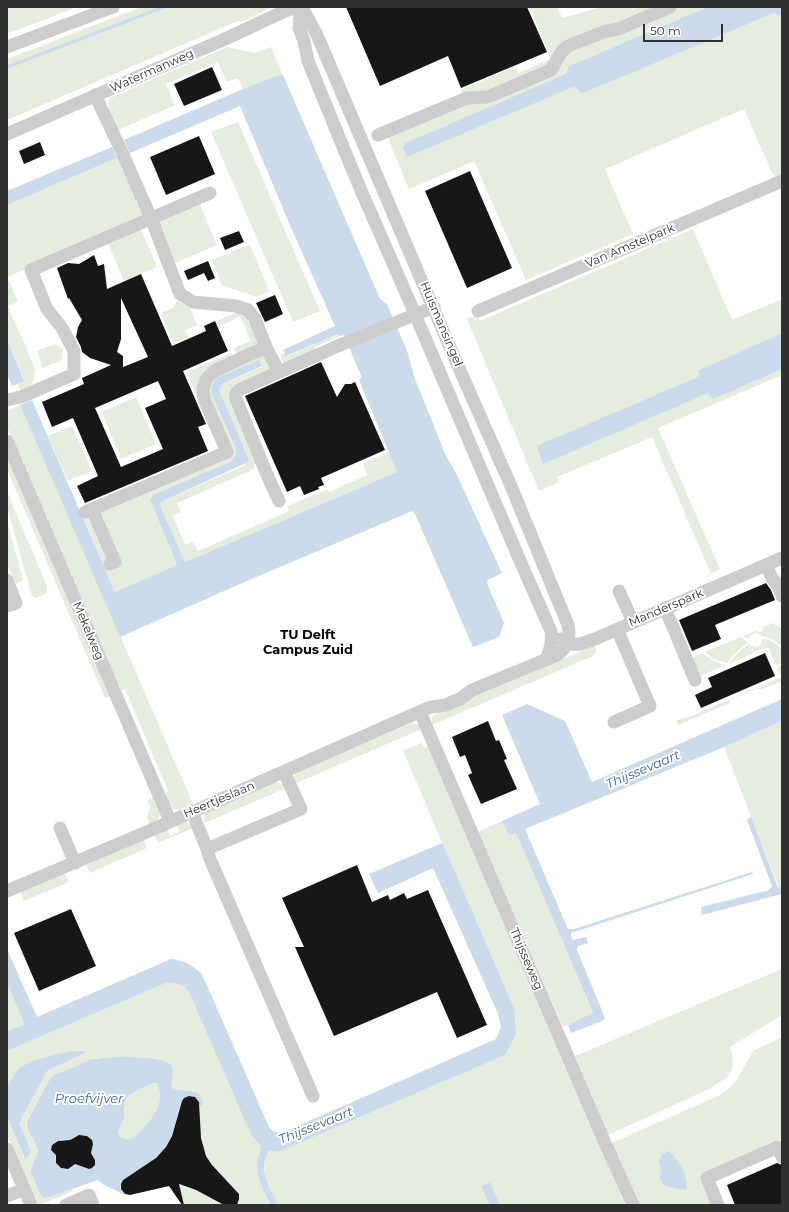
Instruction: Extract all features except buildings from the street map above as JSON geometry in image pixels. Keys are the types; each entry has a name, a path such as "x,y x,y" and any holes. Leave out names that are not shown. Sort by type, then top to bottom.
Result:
{"street":[{"path":"7,48 112,7"},
{"name":"Watermanweg","path":"7,134 297,7"},
{"name":"Huismansingel","path":"302,7 317,35 511,486 568,625 570,636 568,644"},
{"name":"Huismansingel","path":"302,7 299,28 304,41 308,61 357,181 551,631"},
{"path":"378,135 467,98 488,97 551,70 562,51 568,46 606,31 618,29 670,7"},
{"path":"95,95 151,218 180,294 193,302 236,306 248,310 255,320 266,347 279,372"},
{"name":"Van Amstelpark","path":"478,311 782,181"},
{"path":"7,400 21,397 74,374 74,352 62,328 47,308 31,270 210,193"},
{"path":"279,501 236,399 236,393 240,389 340,345 434,307"},
{"path":"110,564 115,562 88,511 227,452 204,399 203,388 207,378 216,370 266,347"},
{"name":"Mekelweg","path":"7,441 170,822"},
{"name":"Manderspark","path":"568,644 575,645 595,639 782,558"},
{"path":"766,565 782,596"},
{"path":"7,580 12,605"},
{"path":"619,591 633,622"},
{"path":"665,608 695,680"},
{"path":"614,722 650,706 617,629"},
{"path":"551,631 568,644"},
{"path":"546,659 551,646 551,631"},
{"name":"Heertjeslaan","path":"7,891 170,822 426,710 446,705 460,699 472,690 557,655 568,644"},
{"name":"Thijsseweg","path":"426,710 605,1143 633,1205"},
{"path":"208,849 301,809 284,772"},
{"path":"192,812 208,849 210,858 313,1096"},
{"path":"60,828 75,863"},
{"path":"718,1205 707,1178 778,1147 782,1157"},
{"path":"7,1149 31,1205"},
{"path":"7,1196 24,1189"},
{"path":"66,1205 91,1200"}],"green space":[{"path":"7,7 77,7 7,34"},
{"path":"141,7 271,7 242,22 238,21 7,120 7,59"},
{"path":"530,7 557,7 562,18 602,7 708,7 569,66 566,74 573,87 580,92 774,13 780,16 782,24 782,175 778,177 773,175 744,109 605,169 633,234 526,280 474,161 409,189 387,136 465,102 461,90 515,66 518,73 551,59"},
{"path":"227,47 255,53 271,47 283,75 276,76 243,89 238,78 226,82 218,62 166,84 175,105 118,130 108,107 110,98"},
{"path":"238,122 320,311 293,322 211,132"},
{"path":"120,157 144,214 73,245 74,248 7,277 7,205"},
{"path":"198,201 217,245 175,263 156,219"},
{"path":"140,227 157,267 124,281 107,241"},
{"path":"693,229 732,320 782,299 782,333 699,370 698,377 713,398 782,369 782,375 658,428 720,569 711,574 652,437 557,477 559,482 539,491 467,319 477,315 480,321"},
{"path":"250,244 269,291 257,297 222,285 212,260"},
{"path":"7,279 18,302 8,306 35,369 33,382 21,393 17,383 24,380 7,340"},
{"path":"177,301 190,308 197,325 185,330 188,337 173,343 161,313 173,308"},
{"path":"247,311 259,338 256,348 237,356 234,348 251,341 240,316 218,327 215,322 237,312"},
{"path":"338,334 340,336 315,347 317,350 284,364 280,355 285,353 287,356"},
{"path":"55,344 63,350 62,360 43,368 37,351"},
{"path":"263,351 270,370 230,393 230,402 255,462 254,468 177,503 181,512 173,516 185,545 193,542 198,551 289,511 287,506 328,489 329,492 367,475 363,463 389,452 397,472 185,562 160,505 161,502 245,465 219,390 224,383 262,367 259,360 212,388 211,392 236,451 235,457 230,462 151,497 151,503 177,565 115,592 83,517 230,453 206,396 209,379"},
{"path":"232,353 234,357 207,371 208,423 187,372"},
{"path":"136,397 156,444 121,459 102,412"},
{"path":"20,405 194,806 184,810 173,809 169,806 164,794 168,791 125,689 120,691 7,427 7,411"},
{"path":"72,426 92,471 68,481 48,436"},
{"path":"7,456 110,696 105,698 7,469"},
{"path":"7,492 47,586 47,592 45,594 35,598 32,596 7,507"},
{"path":"7,521 23,579 16,584 7,564"},
{"path":"773,623 782,629 782,646 772,639 756,633 750,635 748,639 743,636 757,630 758,633 764,630 763,627"},
{"path":"741,637 748,642 735,653 727,663 714,659 705,652"},
{"path":"762,639 770,640 782,649 782,662 776,666 768,647 728,664 749,644 756,647 761,644"},
{"path":"595,644 596,650 593,656 432,725 432,718 439,711 559,659 560,660 580,652"},
{"path":"703,653 711,659 726,665 700,676 692,658"},
{"path":"782,664 782,681 729,700 730,703 678,725 676,721 686,717 687,718 781,677 777,668"},
{"path":"782,721 782,887 779,888 724,747"},
{"path":"413,723 419,725 422,729 294,784 296,772"},
{"path":"422,743 424,748 429,746 625,1205 500,1205 490,1182 482,1186 490,1205 278,1205 268,1185 264,1165 269,1151 505,1055 514,1008 403,750"},
{"path":"275,782 282,784 286,788 205,823 204,817 206,811"},
{"path":"153,798 160,814 157,821 149,825 147,816 150,808 148,800"},
{"path":"502,821 509,836 516,833 593,1014 563,1027 478,832"},
{"path":"181,822 188,823 193,828 158,843 154,835 167,829 170,836 180,831 177,824"},
{"path":"143,838 147,848 90,873 85,863"},
{"path":"64,872 69,882 24,901 20,892"},
{"path":"782,969 782,1015 730,1047 733,1060 732,1069 726,1078 709,1089 608,1135 575,1056"},
{"path":"173,982 182,986 189,992 251,1135 261,1146 258,1156 259,1181 269,1205 236,1205 239,1199 239,1194 212,1165 204,1152 200,1130 200,1107 202,1104 200,1097 194,1090 171,1088 98,1058 91,1059 51,1077 27,1120 26,1123 38,1152 31,1173 41,1196 46,1198 72,1188 73,1191 37,1205 7,1135 7,1117 24,1158 26,1159 30,1149 19,1123 44,1076 47,1071 86,1052 76,1051 19,1068 7,1086 7,1051 166,983"},
{"path":"7,983 24,1023 23,1025 7,1031"},
{"path":"782,1037 782,1139 702,1174 714,1205 638,1205 612,1143 720,1095 732,1086 738,1078 753,1051"},
{"path":"154,1083 157,1083 160,1098 158,1107 153,1116 146,1126 133,1137 126,1139 120,1137 118,1131 124,1118 124,1104 128,1096"},
{"path":"176,1186 195,1190 224,1205 184,1205"}],"water":[{"path":"708,7 782,7 782,24 780,16 774,13 583,93 573,87 407,157 403,147 406,143 566,74 569,66"},
{"path":"283,75 380,299 387,304 407,351 415,379 447,458 455,471 502,573 488,580 487,583 504,623 499,637 473,647 415,514 412,511 120,637 20,405 32,400 115,592 177,565 150,500 153,495 230,462 235,457 236,450 211,392 214,383 219,377 259,360 262,366 224,383 219,390 248,458 248,462 161,502 160,505 185,562 397,472 359,380 362,378 344,335 340,336 338,334 286,356 283,350 335,326 289,223 240,106 130,153 124,140 243,89 276,76"},
{"path":"112,147 117,158 7,205 7,191"},
{"path":"782,333 782,369 713,399 708,393 543,464 537,446 698,377 699,370"},
{"path":"7,340 24,381 12,386 7,374"},
{"name":"Thijssevaart","path":"782,699 782,721 724,747 525,829 568,929 574,929 752,872 753,874 571,933 573,940 586,937 588,943 578,946 577,950 605,1018 602,1021 571,1033 568,1025 593,1013 516,833 509,836 502,821 540,804 502,715 527,704 565,721 592,782"},
{"path":"751,816 778,888 782,887 782,894 702,915 701,907 769,890 772,886 747,820"},
{"name":"Thijssevaart","path":"442,843 514,1008 516,1034 505,1055 280,1151 269,1151 264,1165 264,1171 268,1185 278,1205 270,1205 258,1177 257,1163 261,1146 251,1135 189,992 181,985 176,983 166,983 7,1051 7,1031 23,1025 24,1023 7,983 7,949 37,1017 171,959 180,960 191,966 202,974 269,1127 277,1132 284,1132 496,1039 501,1027 498,1014 433,868 378,893 369,874"},
{"path":"86,1051 85,1053 47,1071 19,1123 31,1151 25,1159 7,1117 7,1086 19,1068 32,1061 57,1054"},
{"name":"Proefvijver","path":"138,1057 167,1062 171,1065 172,1070 171,1088 195,1092 199,1095 203,1102 200,1107 198,1101 194,1097 189,1096 183,1099 173,1133 164,1150 153,1160 122,1181 120,1188 125,1195 104,1185 98,1180 46,1198 43,1197 41,1196 31,1173 38,1152 28,1129 27,1121 51,1077 91,1059","holes":["154,1083 157,1083 160,1098 158,1107 153,1116 146,1126 133,1137 129,1139 120,1137 118,1131 124,1118 124,1104 128,1096","82,1135 87,1136 92,1141 91,1152 95,1161 94,1167 89,1169 72,1163 67,1169 58,1166 56,1155 51,1150 52,1145 58,1141 70,1140 74,1137"]},
{"path":"669,1151 682,1168 686,1179 687,1189 678,1189 663,1184 659,1178 662,1173 659,1162 662,1154"},
{"path":"490,1182 500,1205 490,1205 481,1186"}],"waterway":[{"path":"7,67 164,7"}],"district":[{"name":"TU Delft Campus Zuid","path":"308,642"}]}
